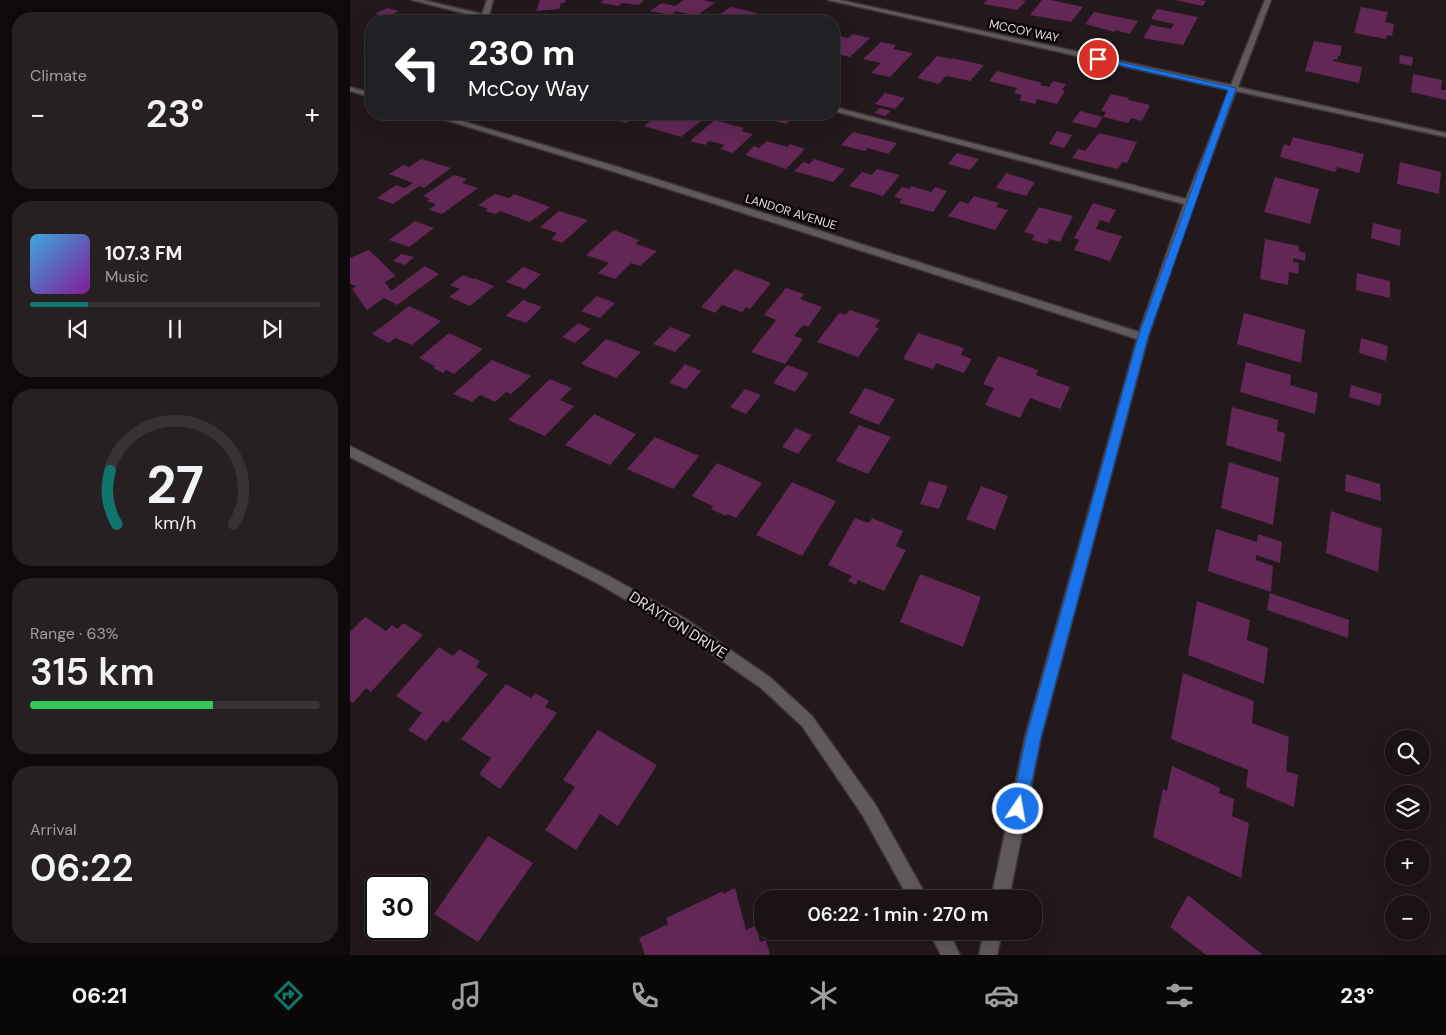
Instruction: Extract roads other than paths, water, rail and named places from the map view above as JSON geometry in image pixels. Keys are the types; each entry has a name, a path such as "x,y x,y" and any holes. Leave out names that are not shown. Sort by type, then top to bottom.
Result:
{"street":[{"path":"415,0 477,15"},
{"path":"486,15 490,0"},
{"name":"MCCOY WAY","path":"831,0 1446,136"},
{"path":"1002,890 1033,737 1143,337 1189,203 1232,88 1268,0"},
{"path":"350,88 365,93"},
{"path":"840,111 1189,203"},
{"name":"LANDOR AVENUE","path":"450,120 615,169 1143,337"},
{"name":"DRAYTON DRIVE","path":"350,451 602,579 681,624 766,683 807,721 869,810 914,890"},
{"path":"943,940 951,955"},
{"path":"988,955 991,940"}]}
